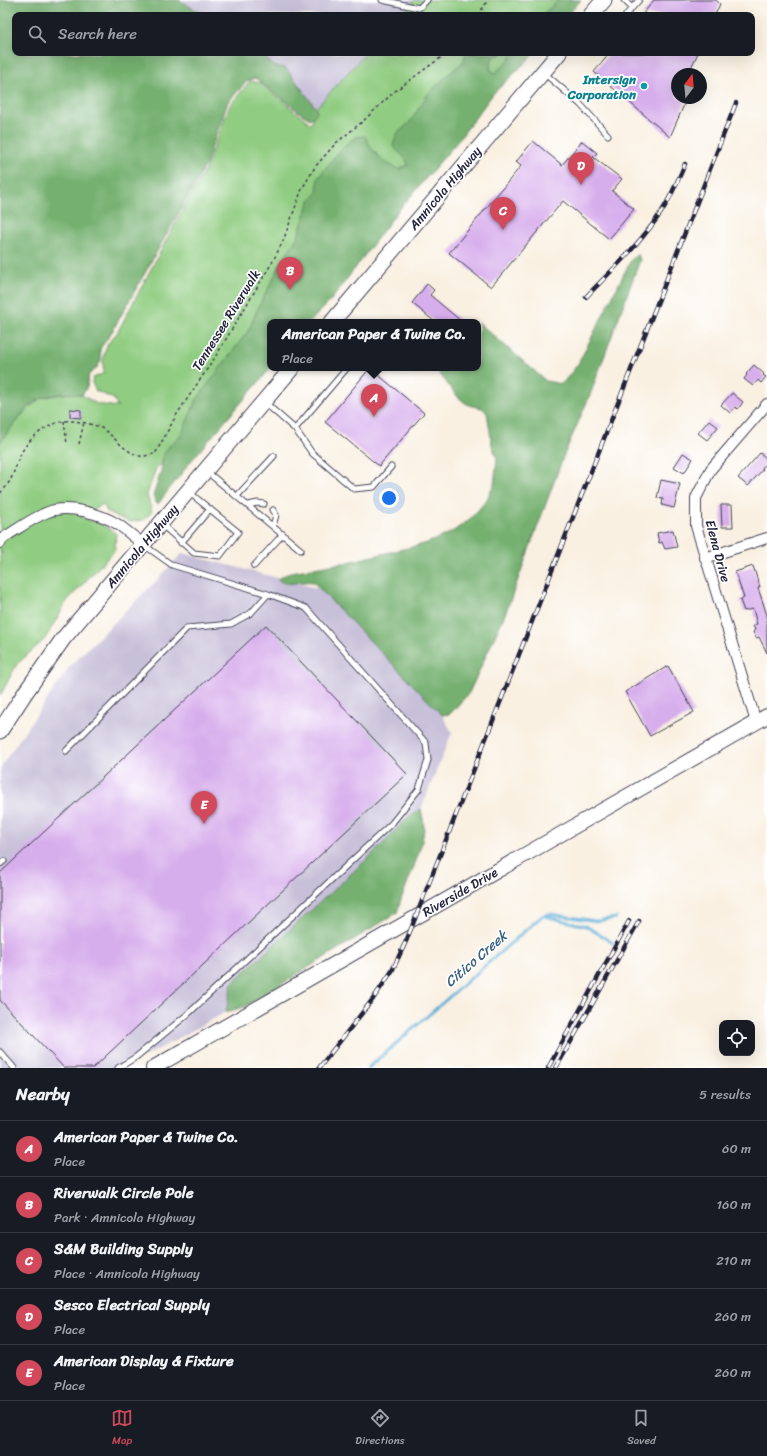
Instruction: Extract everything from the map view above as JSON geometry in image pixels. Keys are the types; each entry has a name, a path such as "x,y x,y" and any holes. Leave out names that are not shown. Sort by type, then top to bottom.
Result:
{"main road":[{"path":"594,12 604,0"},
{"name":"Amnicola Highway","path":"335,319 556,56"},
{"name":"Amnicola Highway","path":"0,731 25,692 63,639 290,371"}],"street":[{"name":"Elena Drive","path":"761,719 705,558 696,526 696,498 711,469 767,404"},
{"path":"0,544 3,538 39,515 50,511 70,509 91,512 118,524 143,544"},
{"path":"705,558 767,538"},
{"name":"Riverside Drive","path":"153,1068 761,719"}],"lane":[{"path":"382,0 419,8 427,0"},
{"path":"624,0 632,8"},
{"path":"629,12 639,0"},
{"path":"543,72 580,104 608,135"},
{"path":"295,429 344,371"},
{"path":"264,402 295,429 312,453 354,488 374,487 390,467"},
{"path":"237,496 274,456"},
{"path":"206,470 301,550"},
{"path":"160,524 194,553 220,556 238,532 188,491"},
{"path":"248,505 258,503 264,504"},
{"path":"181,543 210,509"},
{"path":"273,510 276,515 273,526"},
{"path":"254,566 283,534"},
{"path":"118,1068 136,1057 188,1014 387,828 419,789 428,760 426,743 306,608 268,594 172,565 143,544"},
{"path":"66,751 187,628 231,624 251,613 268,594"},
{"path":"0,1052 14,1068"}],"path":[{"path":"480,12 488,0"},
{"name":"Tennessee Riverwalk","path":"0,493 13,476 19,457 32,439 43,430 64,421 84,422 104,430 122,447 141,456 155,454 177,414 214,359 273,261 283,241 302,189 315,167 336,143 362,122 395,91 443,56"},
{"path":"64,421 67,444"},
{"path":"79,444 84,422"}],"shaded area":[{"path":"178,0 460,0 452,12 194,12"},
{"path":"250,56 401,56 330,117"},
{"path":"182,553 320,589 442,715 452,732 421,809 408,817 379,848 232,983 226,1012 124,1068 0,1068 0,770 70,666 161,576"}],"green space":[{"path":"0,0 179,0 199,12 12,12 12,56 263,56 274,66 286,68 316,108 317,113 310,119 255,78 247,81 228,102 205,166 113,330 100,349 101,360 96,369 89,374 87,387 82,395 57,394 47,396 36,401 24,411 0,443"},
{"path":"415,0 561,0 551,12 404,12"},
{"path":"559,0 581,0 571,12 545,12"},
{"path":"363,56 515,56 273,319 267,319 267,329 228,418 156,468 147,495 152,512 144,520 130,522 108,513 103,504 80,517 101,524 116,533 115,550 67,601 45,639 17,664 0,696 0,556 2,552 0,553 0,443 27,409 41,398 68,393 82,395 97,404 118,407 114,399 96,391 92,383 93,378 104,373 103,361 109,342 117,333 205,170 230,105 250,81 260,83 311,124 316,108"},
{"path":"465,56 494,56 490,69 495,73 512,56 532,56 493,94 458,141 397,212 332,299 313,319 267,319 267,371 268,371 191,461 158,504 155,502 153,496 161,471 163,455 170,445 181,435 196,400 248,331 279,267 298,236 310,200 317,193 318,178 343,147 355,137 365,136 374,152 383,161 394,167 400,169 408,165 404,157 393,146 396,135 410,122 428,94 464,61"},
{"path":"638,254 640,260 590,395 564,455 506,612 469,693 450,714 442,715 313,582 285,583 277,579 291,572 348,562 424,544 455,530 471,518 486,501 494,484 497,459 492,445 487,413 482,408 465,403 456,395 437,371 481,371 481,325 546,381 562,384 578,364 631,260"},
{"path":"421,809 424,825 423,837 417,859 397,913 244,1007 226,1012 232,983 379,848 408,817"}],"building":[{"path":"654,0 716,0 720,4 716,12 644,12"},
{"name":"Intersign Corporation","path":"607,56 697,56 691,68 671,68 671,104 684,104 670,137 594,72"},
{"path":"533,141 562,165 582,141 597,153 593,157 622,179 612,191 634,209 609,239 563,201 491,287 449,253 521,166 516,162"},
{"path":"427,284 434,290 430,295 458,319 431,319 412,303"},
{"path":"754,365 766,377 761,383 758,380 753,386 744,379 747,375 746,374"},
{"path":"368,371 374,371 424,413 379,466 325,422"},
{"path":"732,393 743,402 738,409 735,407 730,413 721,405"},
{"path":"70,409 81,410 81,418 70,417"},
{"path":"709,420 718,427 707,440 698,433"},
{"path":"683,453 693,459 684,473 674,467"},
{"path":"760,453 767,459 767,462 762,468 763,469 748,486 738,478"},
{"path":"661,480 680,484 674,508 662,505 663,499 657,498"},
{"path":"721,505 732,505 733,527 722,527"},
{"path":"673,530 677,547 665,549 662,542 659,543 657,533"},
{"path":"753,566 760,587 758,588 767,615 767,653 759,637 756,638 753,632 755,630 753,625 757,624 753,609 744,611 740,600 744,598 735,572"},
{"path":"266,625 407,774 93,1068 64,1068 0,1000 0,873"},
{"path":"668,666 694,712 650,736 625,692"}],"waterway":[{"name":"Citico Creek","path":"368,1068 542,916 550,914 596,921 616,918"},
{"path":"544,916 586,926 613,943"}],"railway":[{"path":"319,1068 373,999 392,971 407,939 736,103"},
{"path":"586,297 626,256 654,223 668,200 685,164"},
{"path":"548,1068 629,921"},
{"path":"556,1068 639,921"}],"place":[{"name":"Intersign Corporation","path":"644,86"},
{"name":"Sesco Electrical Supply","path":"581,185"},
{"name":"S&M Building Supply","path":"503,230"},
{"name":"Riverwalk Circle Pole","path":"290,290"},
{"name":"American Paper & Twine Co.","path":"374,417"},
{"name":"American Display & Fixture","path":"204,824"}]}
